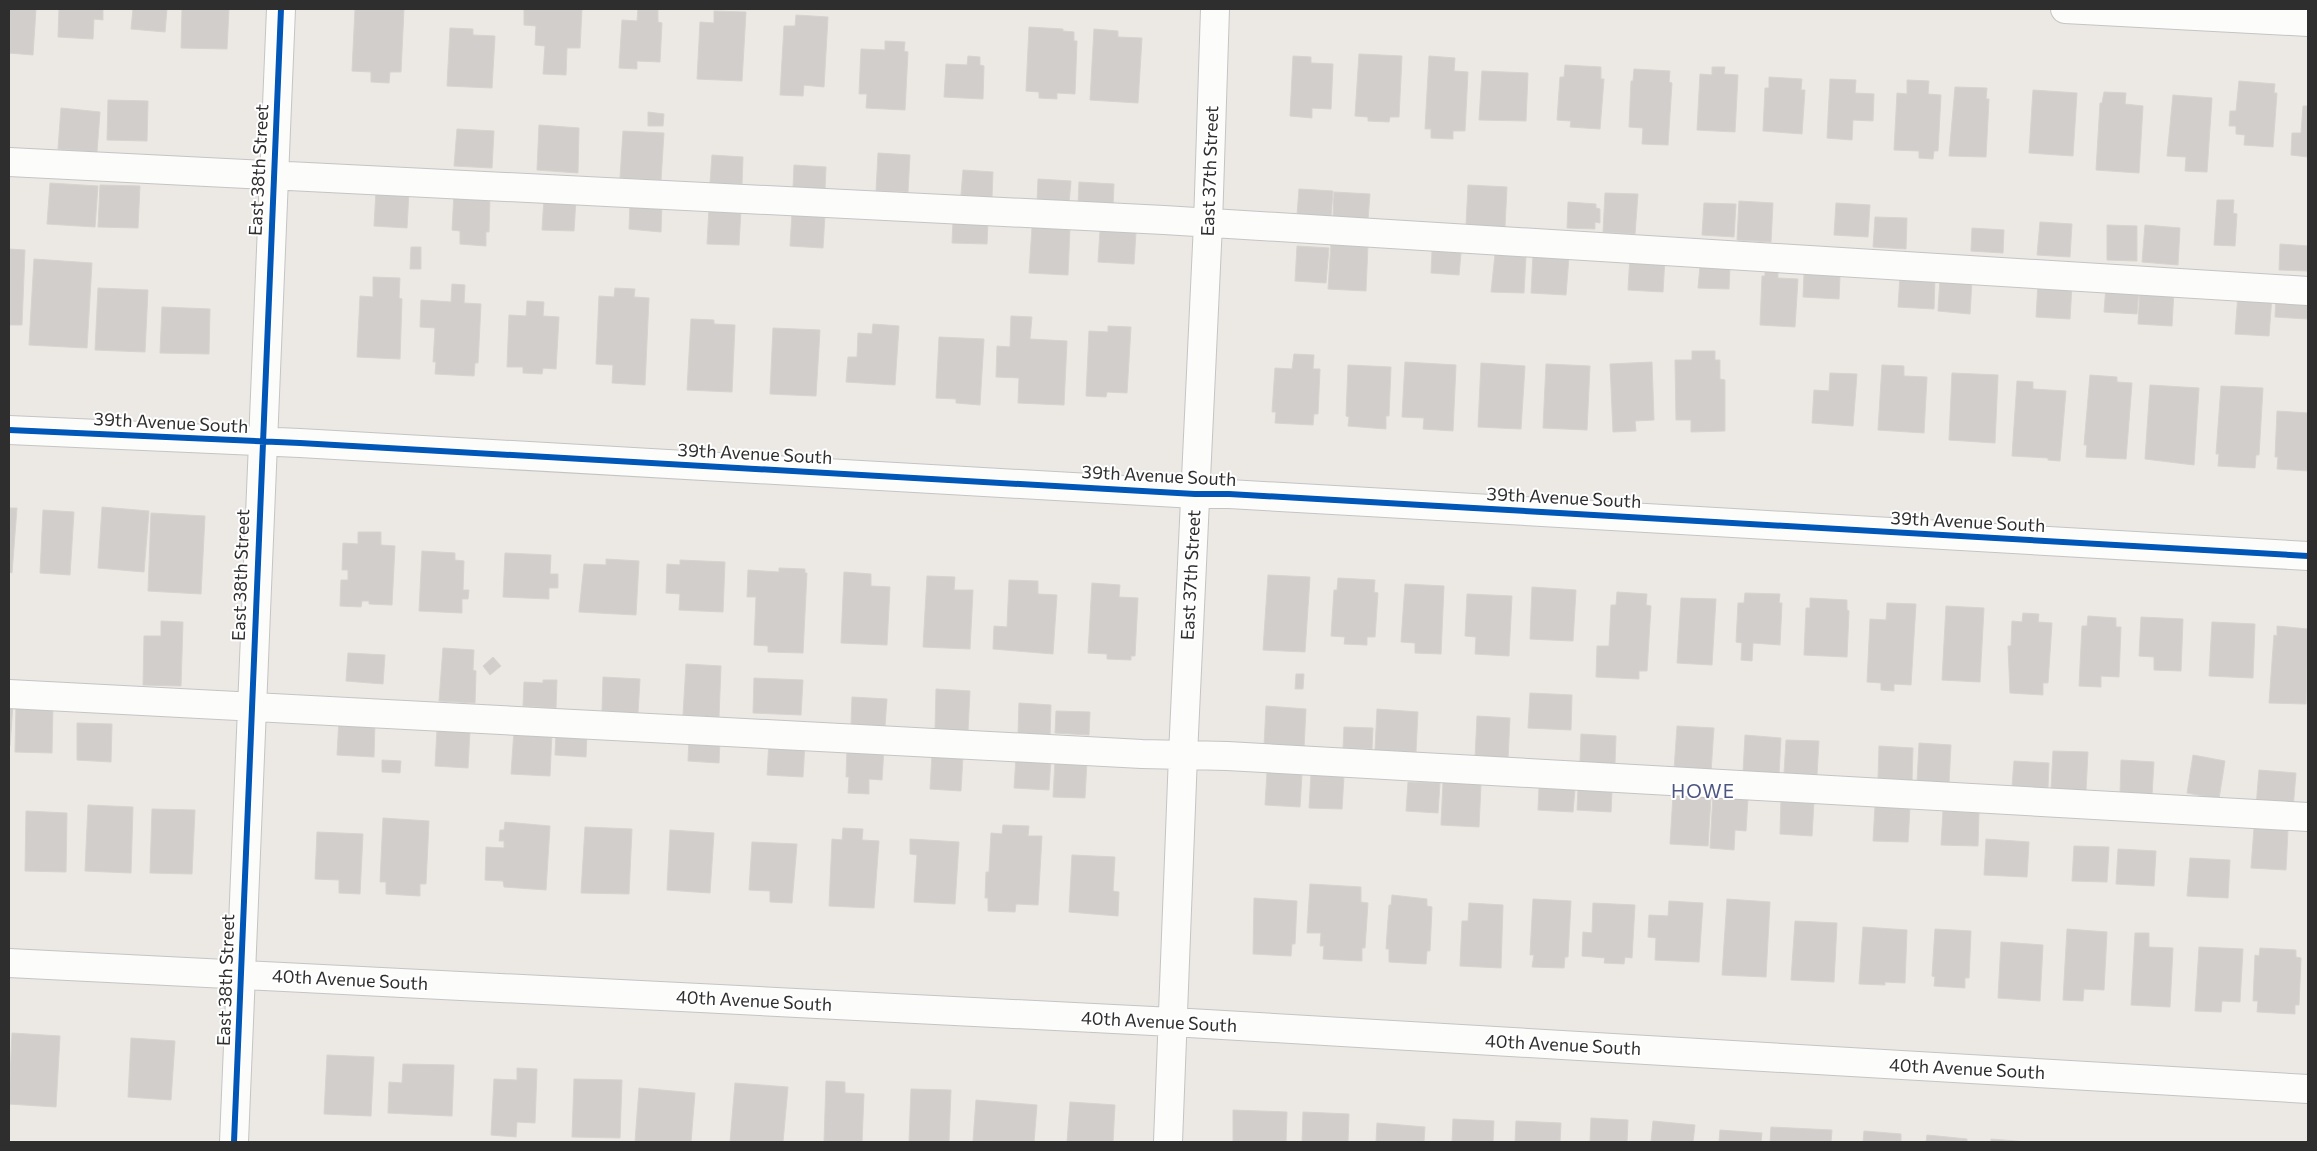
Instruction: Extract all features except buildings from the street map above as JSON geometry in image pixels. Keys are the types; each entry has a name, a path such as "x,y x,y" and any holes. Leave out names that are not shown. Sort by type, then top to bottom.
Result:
{"street":[{"name":"East 38th Street","path":"234,1142 281,9"},
{"name":"East 37th Street","path":"1168,1142 1183,755 1208,224 1215,9"},
{"path":"2065,9 2308,22"},
{"path":"9,162 1208,224 2308,291"},
{"name":"39th Avenue South","path":"9,430 1239,495 2308,556"},
{"path":"9,694 1183,755 2308,817"},
{"name":"40th Avenue South","path":"9,962 1172,1022 2308,1089"}],"cycle path":[{"path":"234,1142 281,9"},
{"path":"9,430 300,443 2308,556"}],"district":[{"name":"HOWE","path":"1703,791"}]}
